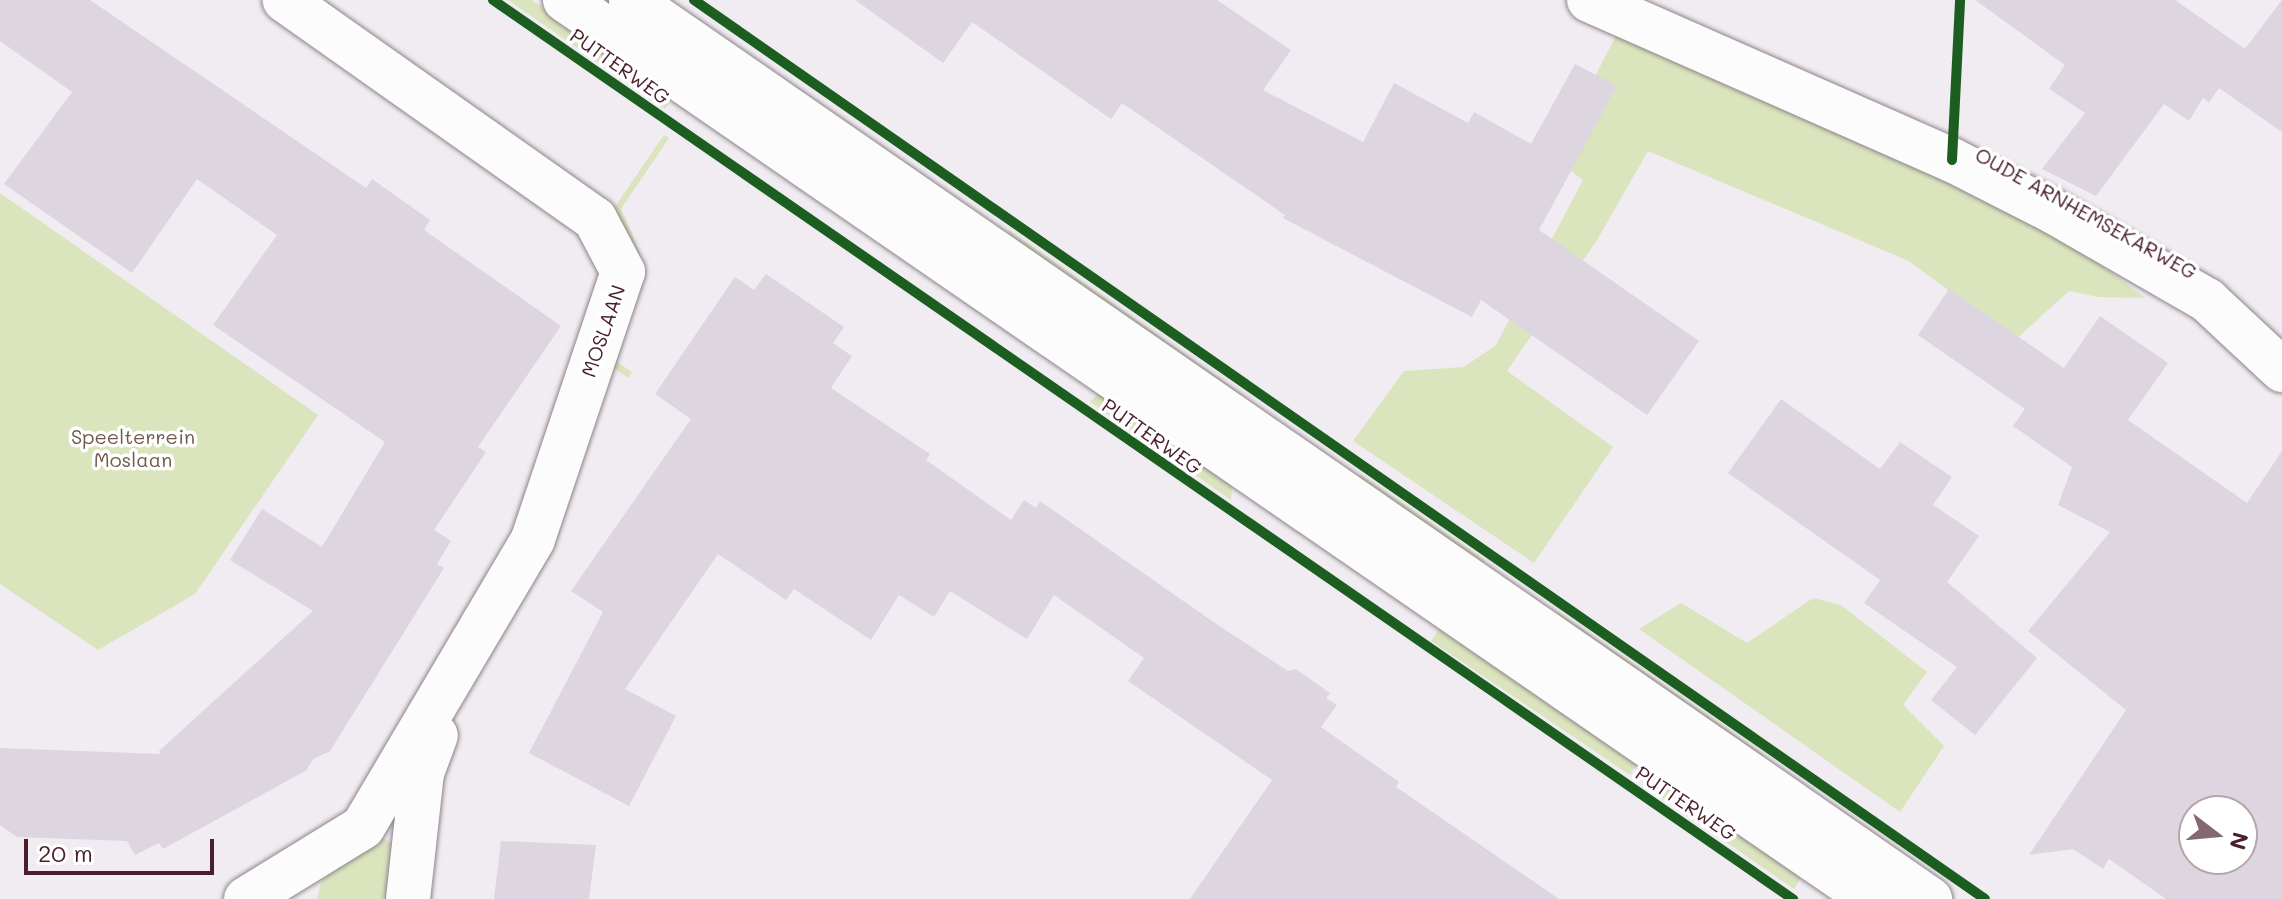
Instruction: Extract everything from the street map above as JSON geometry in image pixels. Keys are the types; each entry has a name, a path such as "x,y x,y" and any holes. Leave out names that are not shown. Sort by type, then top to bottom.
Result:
{"main road":[{"name":"MOSLAAN","path":"246,899 363,827 533,539 623,272 595,219 285,0"},
{"name":"PUTTERWEG","path":"565,0 1871,899"},
{"path":"631,0 1930,899"},
{"name":"OUDE ARNHEMSEKARWEG","path":"1589,0 1952,160 2054,212 2207,300 2282,370"},
{"name":"MOSLAAN","path":"408,899 422,773 464,658"}],"green space":[{"path":"508,0 532,0 672,99 665,109"},
{"path":"1618,32 2052,228 2145,298 2098,297 2069,291 2015,340 1909,261 1648,151 1597,240 1507,371 1613,447 1534,563 1353,441 1404,371 1464,367 1496,345 1583,180 1553,157"},
{"path":"664,135 669,138 621,209 640,253 640,278 614,360 632,372 628,378 606,363 612,211"},
{"name":"Speelterrein Moslaan","path":"0,193 318,415 195,594 98,650 0,584"},
{"path":"1009,230 1243,395 1235,406 1001,242"},
{"path":"1099,392 1232,484 1231,500 1090,402"},
{"path":"1360,474 1485,560 1478,572 1353,486"},
{"path":"1813,598 1841,605 1927,672 1903,705 1944,746 1900,812 1639,629 1681,603 1747,643"},
{"path":"1558,612 1763,754 1755,765 1550,624"},
{"path":"1439,629 1636,764 1630,775 1431,641"},
{"path":"1654,775 1801,877 1794,889 1645,786"},
{"path":"381,837 396,846 391,899 317,899 321,882 366,841"}],"building":[{"path":"0,0 90,0 366,188 372,179 430,220 424,230 561,326 478,447 486,452 434,530 451,541 437,564 444,568 330,751 313,759 307,770 163,849 159,843 135,855 127,841 17,837 0,825 0,748 160,754 159,751 313,611 230,560 262,509 322,547 385,442 213,325 277,235 197,179 132,273 4,184 72,92 0,41"},
{"path":"855,0 1217,0 1291,50 1263,90 1363,142 1394,83 1468,123 1474,112 1531,144 1575,64 1617,86 1539,230 1699,341 1647,415 1481,300 1472,317 1283,218 1285,215 1122,103 1111,119 972,22 943,63"},
{"path":"1975,0 2175,0 2245,49 2282,0 2282,132 2219,88 2209,103 2203,98 2189,121 2164,104 2096,196 2042,169 2085,113 2049,89 2065,65"},
{"path":"766,274 844,327 833,343 852,356 831,388 930,454 926,460 1011,520 1024,500 1036,508 1040,501 1288,671 1296,669 1330,693 1326,698 1337,705 1321,727 1399,782 1396,787 1559,899 1190,899 1272,780 1128,681 1144,658 1054,595 1027,639 950,591 934,617 899,595 871,640 794,589 786,600 718,554 625,689 676,716 629,806 529,753 603,612 571,591 691,419 655,394 735,277 754,290"},
{"path":"1949,289 2064,368 2100,316 2168,363 2128,420 2247,503 2282,451 2282,899 2166,899 2109,859 2103,869 2073,849 2029,855 2126,710 2028,631 2110,532 2058,505 2072,467 2013,426 2025,409 1918,335"},
{"path":"1781,399 1880,469 1900,442 1952,477 1933,505 1979,536 1947,582 2037,658 1975,735 1931,700 1957,667 1864,603 1880,580 1728,473"},
{"path":"501,841 596,845 589,899 494,899"}],"cycle path":[{"path":"493,0 1793,899"},
{"path":"694,0 1985,899"},
{"path":"1952,160 1960,0"}]}
